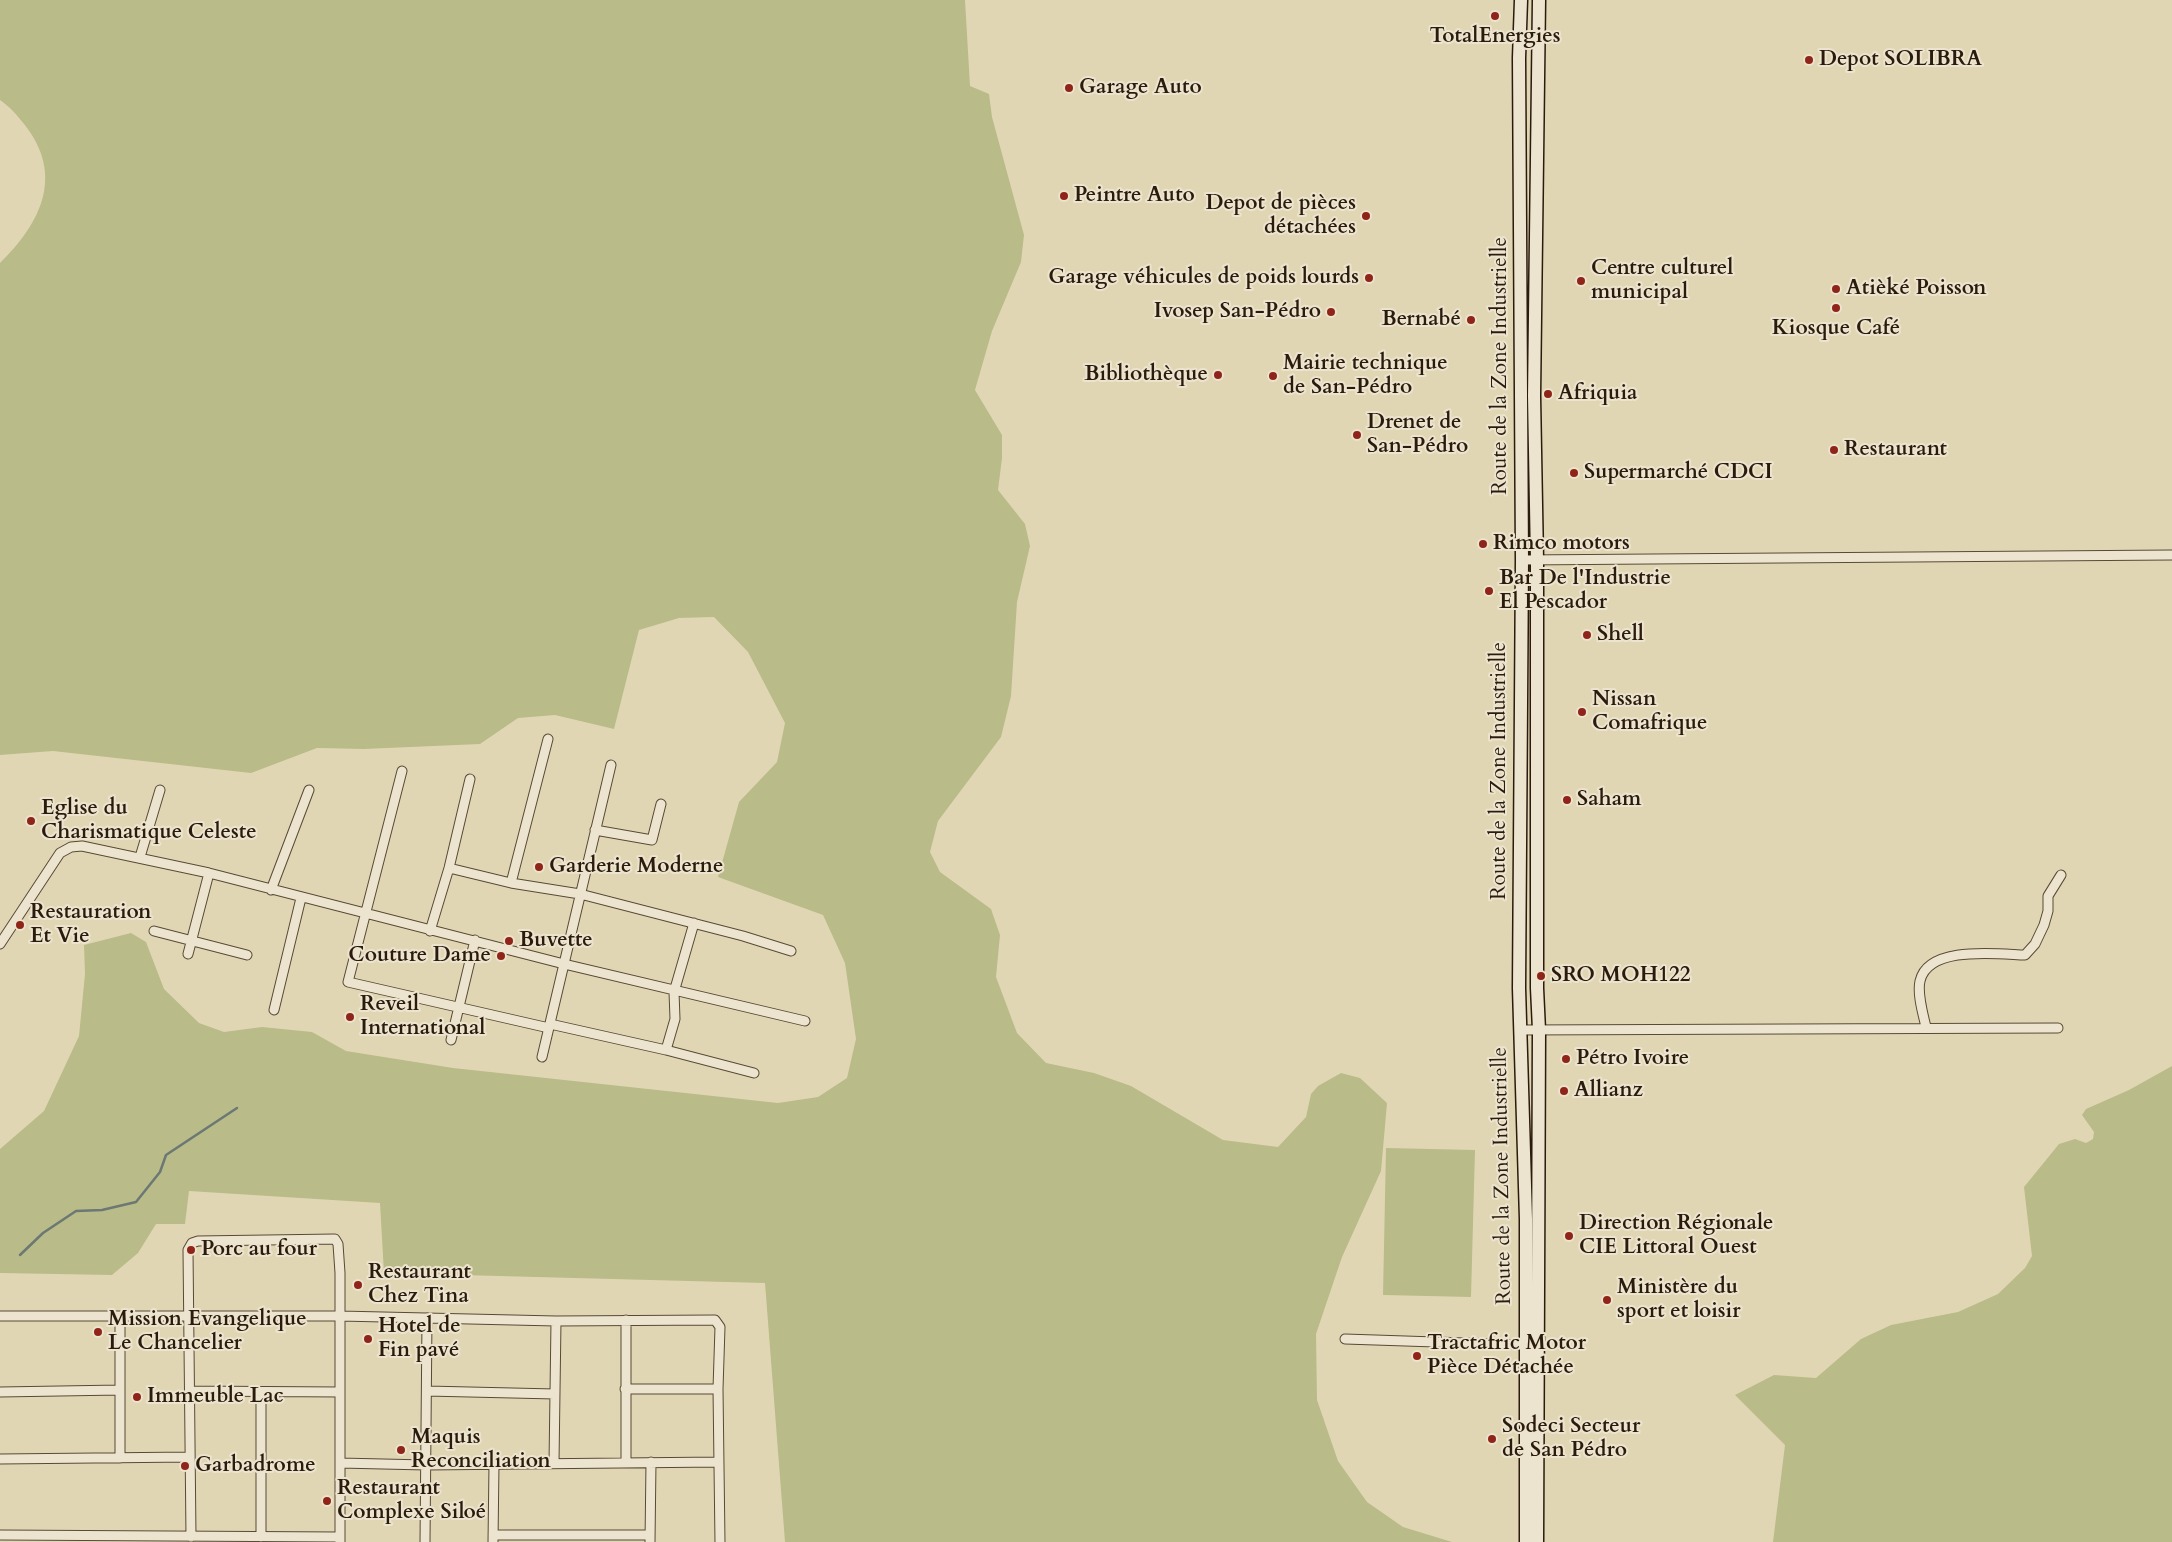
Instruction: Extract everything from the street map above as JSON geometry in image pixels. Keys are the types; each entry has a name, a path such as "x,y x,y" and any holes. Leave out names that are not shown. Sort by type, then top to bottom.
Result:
{"main road":[{"name":"Route de la Zone Industrielle","path":"1521,0 1519,58 1522,560 1520,1030 1526,1220 1526,1542"},
{"name":"Route de la Zone Industrielle","path":"1537,1542 1539,1030 1537,988 1537,560 1534,386 1539,0"}],"street":[{"path":"1522,560 2172,555"},
{"path":"511,883 548,739"},
{"path":"542,1057 611,765"},
{"path":"402,771 348,982 460,1008 666,1050 754,1073"},
{"path":"430,931 470,779"},
{"path":"140,857 160,790"},
{"path":"271,890 309,790"},
{"path":"596,830 652,840 661,804"},
{"path":"1,941 60,852 71,847 82,846 209,873 674,992 805,1021"},
{"path":"448,868 511,883 580,894 694,923 791,951"},
{"path":"188,954 209,873"},
{"path":"1926,1027 1919,982 1925,968 1948,955 2025,955 2035,944 2041,932 2048,911 2048,896 2061,875"},
{"path":"274,1010 301,898"},
{"path":"666,1050 674,1019 674,992 694,923"},
{"path":"154,931 247,955"},
{"path":"451,1040 475,940"},
{"path":"1520,1030 2058,1028"},
{"path":"0,1535 52,1539 261,1537 339,1540 340,1316 338,1244 335,1240 198,1240 192,1243 188,1250 191,1537"},
{"path":"0,1316 340,1316 556,1321 715,1320 719,1323 720,1542"},
{"path":"120,1316 120,1458"},
{"path":"425,1542 427,1318"},
{"path":"626,1320 626,1462"},
{"path":"554,1463 556,1321"},
{"path":"1344,1339 1526,1345"},
{"path":"625,1388 718,1389"},
{"path":"0,1392 120,1390"},
{"path":"190,1391 340,1392"},
{"path":"261,1392 261,1537"},
{"path":"427,1392 555,1394"},
{"path":"0,1459 190,1457"},
{"path":"340,1462 426,1465 719,1462"},
{"path":"494,1464 493,1538 650,1538 651,1462"}],"green space":[{"path":"0,0 965,0 970,86 989,94 992,117 1024,235 1021,262 992,331 975,390 1002,435 1002,458 998,490 1025,524 1030,546 1017,602 1011,696 1001,737 938,821 930,852 940,872 991,909 1000,935 996,977 1017,1033 1046,1063 1094,1073 1131,1086 1223,1140 1278,1147 1306,1117 1311,1094 1318,1086 1341,1073 1360,1078 1387,1103 1381,1171 1342,1257 1316,1334 1317,1400 1338,1461 1367,1502 1403,1527 1452,1542 785,1542 765,1283 384,1273 380,1203 189,1191 185,1224 156,1224 138,1253 112,1275 0,1273 0,1149 44,1111 79,1036 85,974 84,945 131,933 146,942 164,989 199,1023 224,1032 262,1027 312,1032 346,1051 453,1068 778,1103 818,1097 847,1078 856,1039 845,963 823,915 718,877 739,802 777,762 785,723 748,652 714,617 679,618 639,630 614,729 555,715 518,718 480,744 364,749 317,748 251,773 53,751 0,755 0,263 27,232 43,198 45,180 43,162 36,143 19,117 0,100"},
{"path":"2172,1066 2172,1542 1773,1542 1785,1445 1735,1395 1774,1375 1816,1378 1861,1339 1891,1325 1958,1312 1998,1294 2025,1268 2032,1256 2024,1187 2059,1144 2075,1139 2086,1143 2093,1139 2094,1132 2082,1115 2086,1109 2129,1090"},
{"path":"1386,1148 1475,1150 1471,1297 1383,1295"}],"waterway":[{"path":"20,1255 43,1233 76,1211 102,1210 136,1202 160,1172 166,1155 237,1108"}],"place":[{"name":"TotalEnergies","path":"1495,16"},
{"name":"Depot SOLIBRA","path":"1809,60"},
{"name":"Garage Auto","path":"1069,88"},
{"name":"Peintre Auto","path":"1064,196"},
{"name":"Depot de pièces détachées","path":"1366,216"},
{"name":"Garage véhicules de poids lourds","path":"1369,278"},
{"name":"Centre culturel municipal","path":"1581,281"},
{"name":"Atièké Poisson","path":"1836,289"},
{"name":"Kiosque Café","path":"1836,308"},
{"name":"Ivosep San-Pédro","path":"1331,312"},
{"name":"Bernabé","path":"1471,320"},
{"name":"Bibliothèque","path":"1218,375"},
{"name":"Mairie technique de San-Pédro","path":"1273,376"},
{"name":"Afriquia","path":"1548,394"},
{"name":"Drenet de San-Pédro","path":"1357,435"},
{"name":"Restaurant","path":"1834,450"},
{"name":"Supermarché CDCI","path":"1574,473"},
{"name":"Rimco motors","path":"1483,544"},
{"name":"Bar De l'Industrie El Pescador","path":"1489,591"},
{"name":"Shell","path":"1587,635"},
{"name":"Nissan Comafrique","path":"1582,712"},
{"name":"Saham","path":"1567,800"},
{"name":"Eglise du Charismatique Celeste","path":"31,821"},
{"name":"Garderie Moderne","path":"539,867"},
{"name":"Restauration Et Vie","path":"20,925"},
{"name":"Buvette","path":"509,941"},
{"name":"Couture Dame","path":"501,956"},
{"name":"SRO MOH122","path":"1541,976"},
{"name":"Reveil International","path":"350,1017"},
{"name":"Pétro Ivoire","path":"1566,1059"},
{"name":"Allianz","path":"1564,1091"},
{"name":"Direction Régionale CIE Littoral Ouest","path":"1569,1236"},
{"name":"Porc au four","path":"191,1250"},
{"name":"Restaurant Chez Tina","path":"358,1285"},
{"name":"Ministère du sport et loisir","path":"1607,1300"},
{"name":"Mission Evangelique Le Chancelier","path":"98,1332"},
{"name":"Hotel de Fin pavé","path":"368,1339"},
{"name":"Tractafric Motor Pièce Détachée","path":"1417,1356"},
{"name":"Immeuble Lac","path":"137,1397"},
{"name":"Sodeci Secteur de San Pédro","path":"1492,1439"},
{"name":"Maquis Reconciliation","path":"401,1450"},
{"name":"Garbadrome","path":"185,1466"},
{"name":"Restaurant Complexe Siloé","path":"327,1501"}]}
